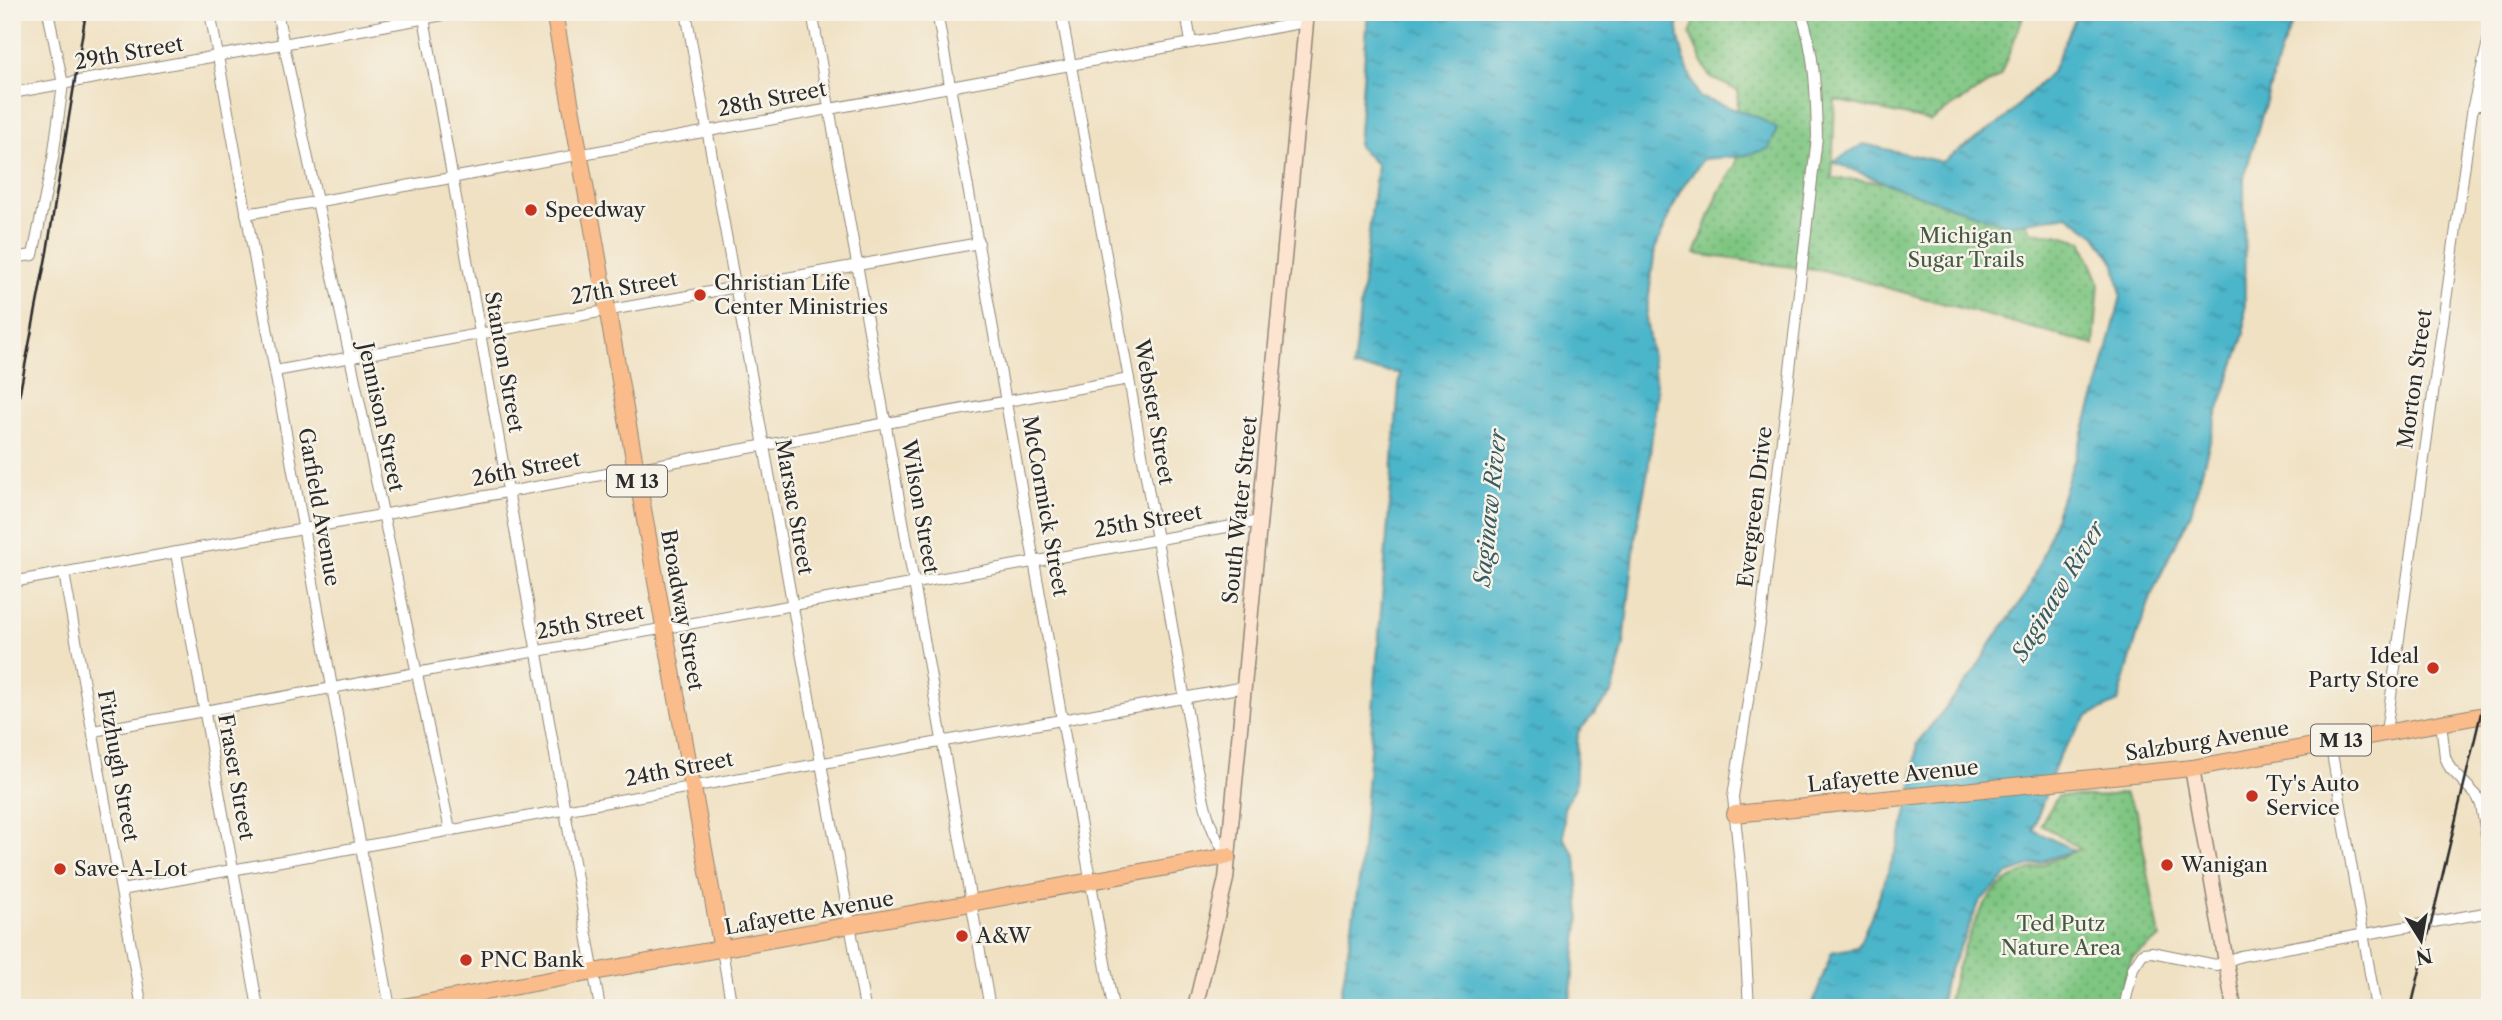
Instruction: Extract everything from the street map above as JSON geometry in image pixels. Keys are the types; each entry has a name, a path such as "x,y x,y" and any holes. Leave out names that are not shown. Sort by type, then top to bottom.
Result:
{"main road":[{"name":"Broadway Street","path":"554,12 722,950"},
{"name":"Salzburg Avenue","path":"2055,781 2123,777 2192,768 2490,714"},
{"name":"Lafayette Avenue","path":"1735,814 2055,781"},
{"name":"Lafayette Avenue","path":"397,1008 1228,856"}],"street":[{"path":"12,258 33,255 53,158 62,84 48,12"},
{"name":"Garfield Avenue","path":"210,12 390,1008"},
{"name":"Jennison Street","path":"277,12 450,830"},
{"name":"29th Street","path":"12,93 424,16 460,12"},
{"name":"Marsac Street","path":"686,12 865,1008"},
{"name":"Wilson Street","path":"812,12 990,1008"},
{"name":"McCormick Street","path":"937,12 1113,1008"},
{"name":"Webster Street","path":"1061,12 1206,812 1219,845 1228,856"},
{"path":"1185,12 1191,43"},
{"name":"Evergreen Drive","path":"1749,1008 1742,885 1733,797 1762,611 1817,137 1816,89 1809,38 1801,12"},
{"name":"Stanton Street","path":"424,16 600,1008"},
{"name":"28th Street","path":"246,214 1191,43 1307,17"},
{"name":"South Water Street","path":"1195,1008 1226,879 1307,17"},
{"name":"Morton Street","path":"2386,732 2473,106 2490,33"},
{"path":"2473,106 2490,103"},
{"name":"27th Street","path":"275,371 979,243"},
{"name":"26th Street","path":"12,582 1129,379"},
{"name":"25th Street","path":"93,731 1260,521"},
{"name":"Fraser Street","path":"176,553 258,1008"},
{"name":"Fitzhugh Street","path":"64,573 142,1008"},
{"name":"24th Street","path":"121,890 1244,687"},
{"path":"2441,723 2445,757 2450,768 2477,796 2481,805 2490,857"},
{"path":"2330,742 2376,1008"},
{"path":"2192,768 2234,1008"},
{"path":"2124,1008 2133,968 2143,953 2152,952 2216,965 2241,956 2490,912"},
{"name":"Broadway Street","path":"722,950 732,1008"}],"green space":[{"name":"Michigan Sugar Trails","path":"1698,12 2025,12 2000,76 1930,121 1835,100 1832,178 2002,192 2032,232 2056,234 2082,241 2099,282 2094,345 1830,272 1695,254 1718,194 1736,164 1738,91 1709,76 1690,35"},
{"name":"Ted Putz Nature Area","path":"2124,793 2137,813 2160,938 2132,958 2116,1008 1946,1008 1972,928 1988,899 2013,878 2080,849 2041,824 2058,796 2096,797"}],"water":[{"name":"Saginaw River","path":"1368,12 1678,12 1680,45 1699,97 1757,117 1777,129 1769,149 1742,156 1703,159 1680,191 1655,249 1646,318 1657,392 1648,471 1636,533 1624,644 1613,692 1578,732 1575,787 1564,808 1564,839 1576,857 1580,916 1569,1008 1339,1008 1360,874 1400,373 1353,368 1377,165 1358,146"},
{"name":"Saginaw River","path":"2078,12 2298,12 2280,52 2244,178 2245,333 2217,415 2190,516 2156,584 2138,633 2118,702 2088,716 2059,756 2033,830 2074,850 2010,873 1980,901 1945,981 1940,1008 1811,1008 1832,952 1858,947 1876,905 1901,836 1912,788 1917,743 1973,674 2027,593 2045,549 2098,387 2121,296 2115,264 2096,236 2068,215 2008,225 1908,192 1833,162 1864,144 1942,162 2006,118 2052,71"}],"railway":[{"path":"12,433 47,252 86,12"},
{"path":"2411,1008 2490,675"}],"place":[{"name":"Speedway","path":"531,210"},
{"name":"Christian Life Center Ministries","path":"700,295"},
{"name":"Ideal Party Store","path":"2433,668"},
{"name":"Ty's Auto Service","path":"2252,796"},
{"name":"Wanigan","path":"2167,865"},
{"name":"Save-A-Lot","path":"60,869"},
{"name":"A&W","path":"962,936"},
{"name":"PNC Bank","path":"466,960"}]}
